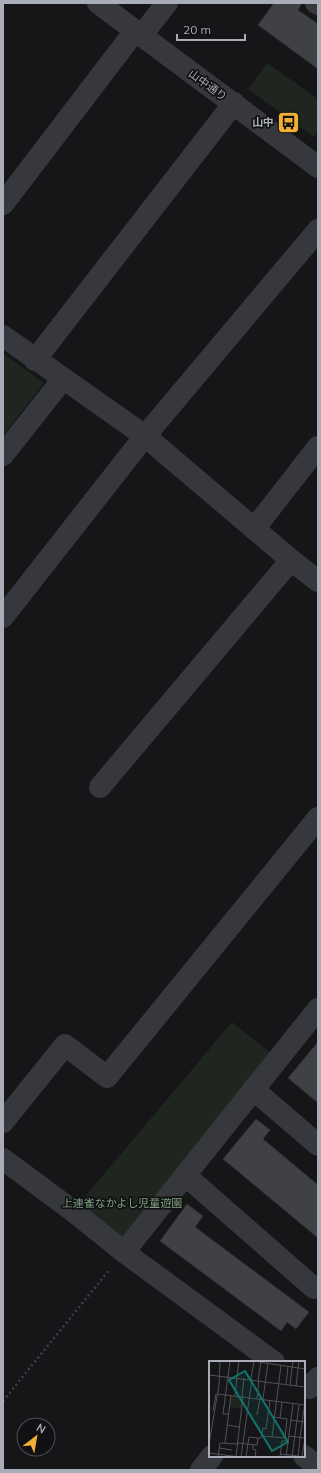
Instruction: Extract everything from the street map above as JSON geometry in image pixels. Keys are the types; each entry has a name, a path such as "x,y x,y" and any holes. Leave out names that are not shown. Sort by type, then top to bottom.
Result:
{"street":[{"name":"山中通り","path":"98,3 318,167"},
{"path":"3,204 138,33 167,3"},
{"path":"35,360 234,103"},
{"path":"3,617 145,436 318,230"},
{"path":"3,336 145,436 254,529 318,581"},
{"path":"3,455 63,379"},
{"path":"254,529 318,447"},
{"path":"100,787 291,560"},
{"path":"3,1122 65,1045 107,1077 318,818"},
{"path":"124,1252 317,1011"},
{"path":"253,1089 318,1145"},
{"path":"3,1159 73,1211 124,1252 273,1361"},
{"path":"185,1175 314,1288"},
{"path":"305,1385 310,1388 318,1378"},
{"path":"201,1470 211,1457"},
{"path":"305,1457 318,1467"}],"path":[{"path":"3,1401 124,1252"}],"green space":[{"path":"267,63 318,99 318,132 314,137 248,89"},
{"path":"3,353 44,383 3,436"},
{"name":"上連雀なかよし児童遊園","path":"232,1022 278,1059 124,1252 73,1211"}],"building":[{"path":"274,3 302,3 298,10 318,24 318,69 258,25"},
{"path":"318,1042 318,1103 288,1078"},
{"path":"256,1119 270,1130 263,1139 318,1185 318,1238 223,1159"},
{"path":"187,1204 203,1216 195,1227 309,1312 296,1329 287,1322 281,1331 160,1241"}],"place":[{"name":"山中","path":"289,122"}]}
